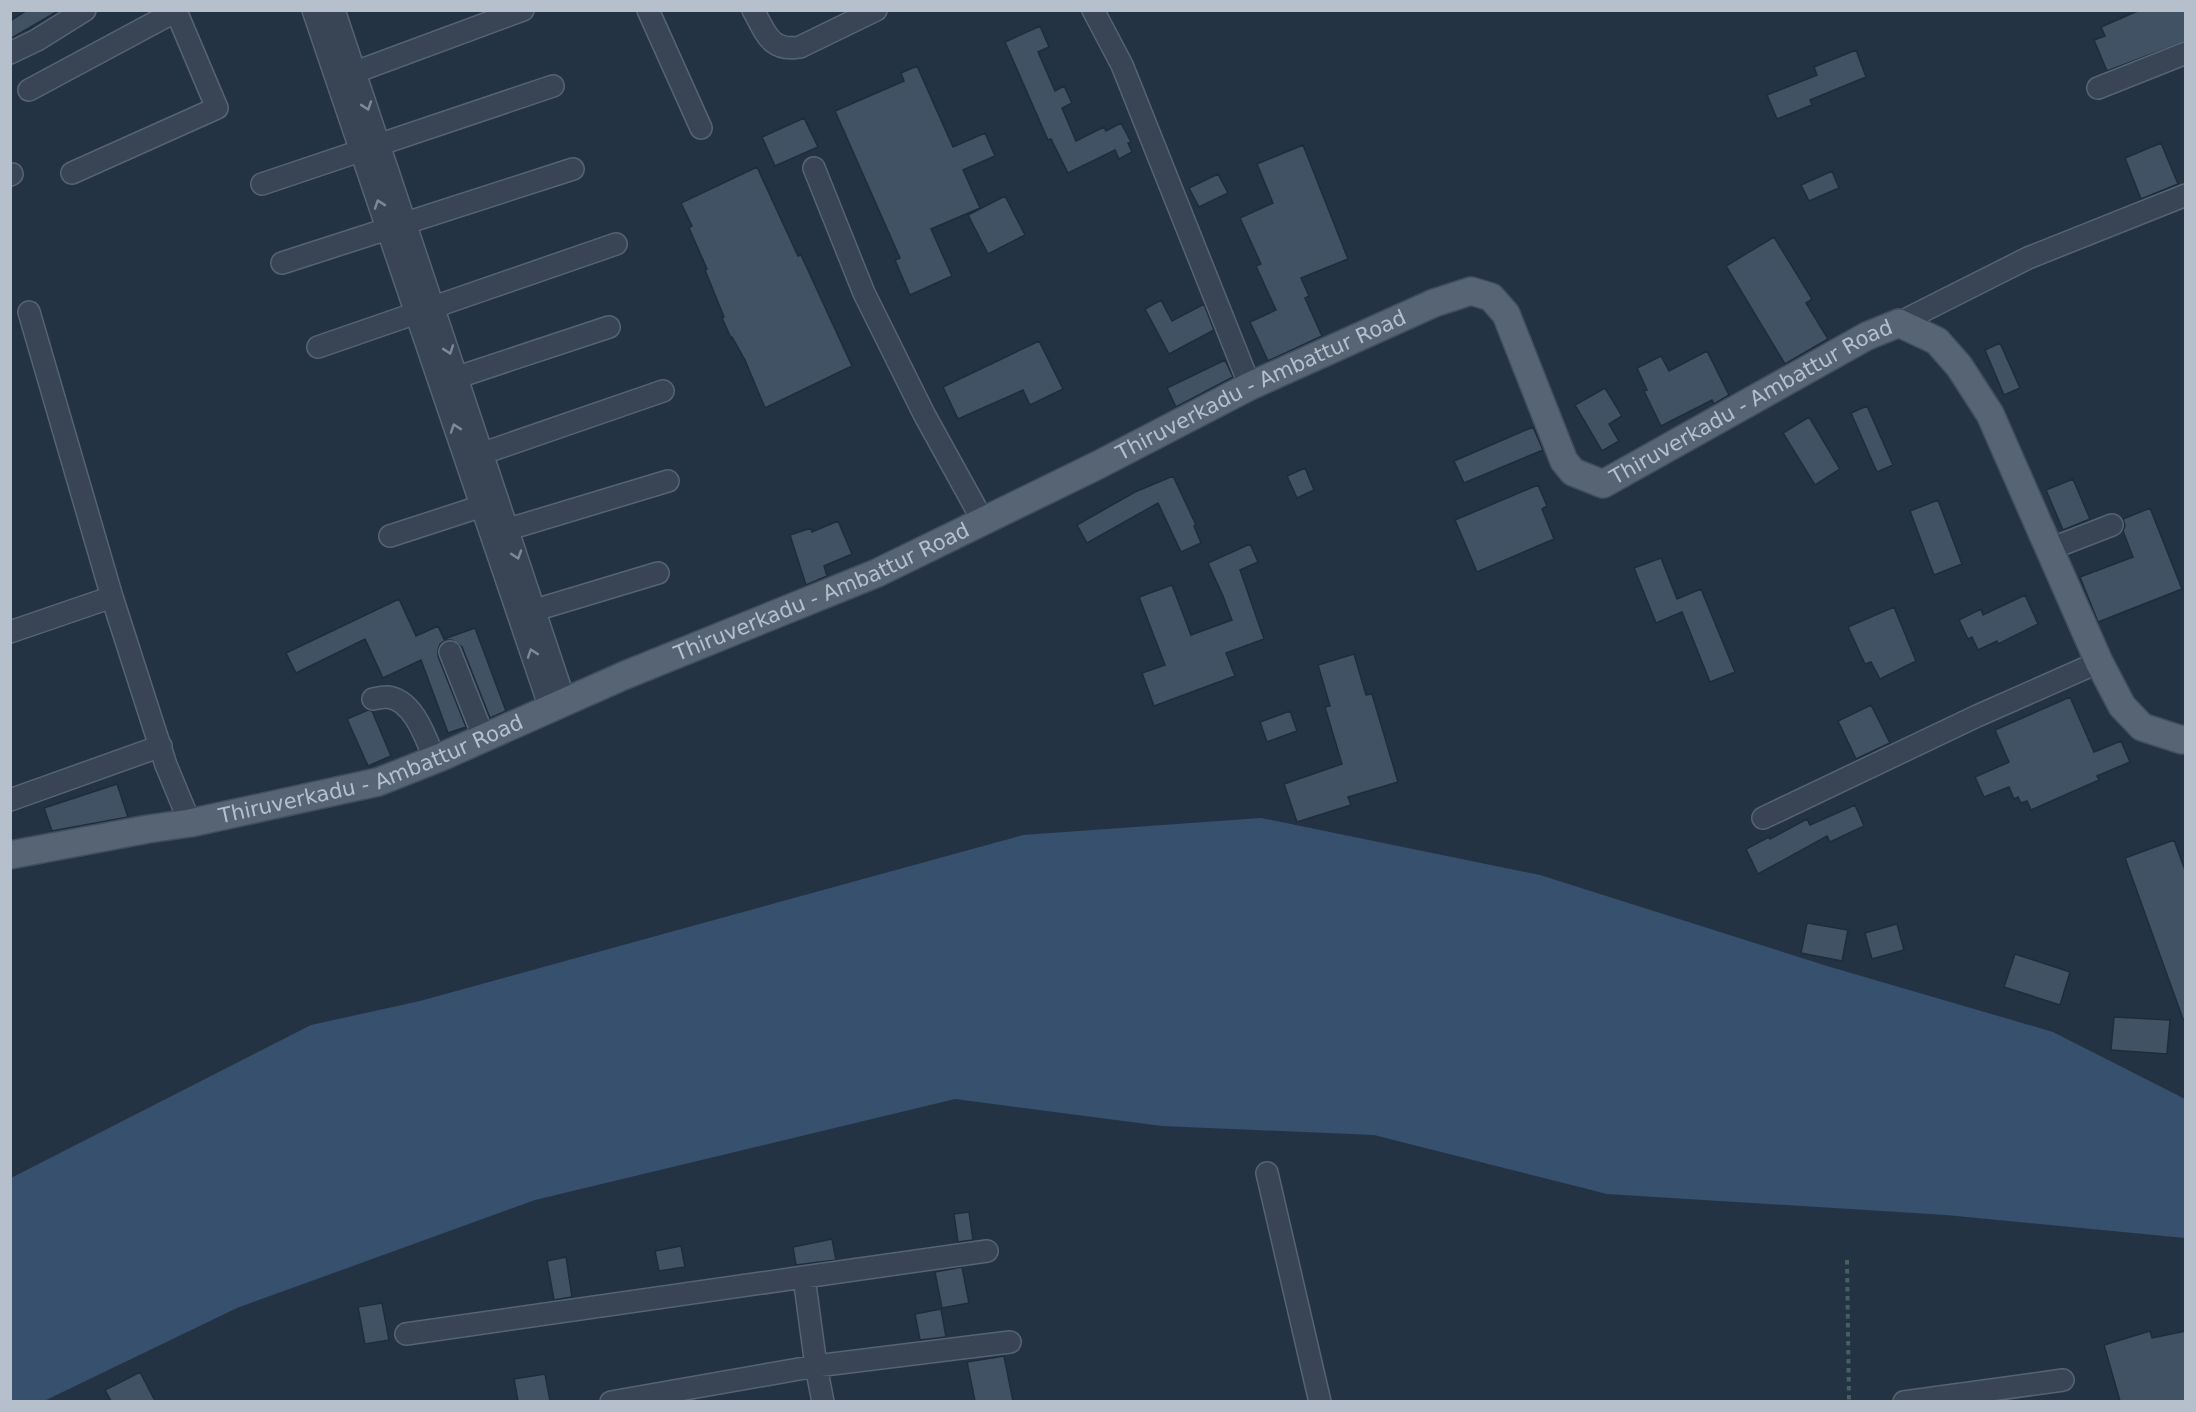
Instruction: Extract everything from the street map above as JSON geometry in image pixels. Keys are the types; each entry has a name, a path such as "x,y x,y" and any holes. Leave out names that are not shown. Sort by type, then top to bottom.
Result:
{"main road":[{"name":"Thiruverkadu - Ambattur Road","path":"10,855 190,823 378,782 484,738 622,676 877,573 1250,386 1434,303 1471,291 1491,297 1506,314 1564,461 1573,472 1603,484 1867,336 1899,323 1937,340 1959,366 1990,414 2099,662 2122,706 2142,727 2182,740 2186,739"}],"street":[{"path":"10,53 37,40 85,10"},
{"path":"313,10 346,76 475,456 509,529 527,612"},
{"path":"334,10 346,76"},
{"path":"346,76 523,10"},
{"path":"648,10 701,128"},
{"path":"753,10 769,38 776,45 787,49 800,47 876,10"},
{"path":"1093,10 1122,65 1250,386"},
{"path":"29,90 177,11 217,108 72,173"},
{"path":"2098,88 2186,53"},
{"path":"262,184 553,86"},
{"path":"814,168 864,293 924,414 983,521"},
{"path":"282,263 573,169"},
{"path":"1899,323 2028,258 2186,195"},
{"path":"318,347 616,244"},
{"path":"425,311 458,377 475,456 482,506 527,612 558,705"},
{"path":"29,312 112,597 166,765 190,823"},
{"path":"458,377 609,327"},
{"path":"475,456 663,391"},
{"path":"509,529 668,481"},
{"path":"390,536 482,506"},
{"path":"2050,549 2112,525"},
{"path":"527,612 658,573"},
{"path":"10,632 112,597"},
{"path":"450,652 484,738"},
{"path":"1763,818 1977,716 2099,662"},
{"path":"373,699 389,697 402,703 419,722 434,758"},
{"path":"10,800 161,746"},
{"path":"1267,1173 1320,1401"},
{"path":"406,1334 987,1251"},
{"path":"804,1277 816,1366 824,1401"},
{"path":"611,1401 816,1366 1010,1342"},
{"path":"1904,1401 2062,1380"}],"path":[{"path":"1847,1260 1849,1401"}],"water":[{"path":"1261,818 1540,875 1827,966 2053,1032 2185,1099 2185,1238 1946,1215 1607,1194 1374,1135 1162,1126 955,1099 535,1200 237,1308 44,1401 11,1401 11,1178 311,1025 420,1001 1023,835"}],"building":[{"path":"27,10 60,10 10,39 10,21"},
{"path":"2140,10 2186,10 2186,41 2107,71 2094,40 2105,36 2101,27"},
{"path":"1040,26 1049,47 1038,52 1055,91 1064,86 1072,103 1062,108 1076,141 1104,127 1106,131 1121,123 1131,142 1128,143 1132,152 1119,159 1115,150 1068,173 1051,139 1048,140 1005,42"},
{"path":"1856,50 1866,77 1810,100 1812,105 1777,119 1767,95 1817,75 1814,67"},
{"path":"917,66 953,147 985,133 995,156 963,170 980,208 931,229 952,276 910,295 895,260 900,258 835,111 904,81 901,73"},
{"path":"804,118 818,147 775,166 762,137"},
{"path":"2161,143 2178,184 2141,199 2125,158"},
{"path":"1303,145 1348,259 1301,278 1309,296 1305,298 1322,336 1268,361 1250,322 1276,310 1256,266 1261,264 1240,218 1273,203 1257,164"},
{"path":"757,167 852,366 765,408 745,360 722,318 724,317 705,270 707,269 689,228 692,226 681,203"},
{"path":"1832,171 1839,188 1809,201 1801,185"},
{"path":"1218,174 1228,193 1199,207 1189,188"},
{"path":"1005,196 1025,235 988,254 968,215"},
{"path":"1774,237 1812,299 1806,303 1828,339 1785,364 1726,266"},
{"path":"1161,300 1172,321 1204,304 1214,330 1169,354 1145,309"},
{"path":"1039,341 1063,389 1030,405 1023,390 958,419 943,387"},
{"path":"2000,343 2020,388 2004,395 1985,350"},
{"path":"1707,351 1729,395 1714,404 1712,400 1661,426 1644,391 1647,390 1637,368 1661,356 1669,371"},
{"path":"1225,360 1233,377 1176,407 1167,388"},
{"path":"1605,388 1622,416 1609,424 1619,441 1602,451 1575,405"},
{"path":"1867,406 1893,465 1877,472 1851,413"},
{"path":"1809,417 1840,469 1815,485 1783,433"},
{"path":"1533,427 1543,450 1464,483 1454,461"},
{"path":"1305,468 1314,490 1297,498 1287,476"},
{"path":"1173,476 1196,525 1194,526 1201,543 1181,552 1158,503 1087,543 1077,525 1135,492"},
{"path":"2073,479 2090,519 2063,530 2046,490"},
{"path":"1538,485 1547,506 1542,509 1554,539 1477,572 1455,520"},
{"path":"1938,500 1962,564 1934,575 1910,511"},
{"path":"2150,508 2182,589 2098,622 2080,577 2133,557 2123,531 2125,526 2123,519"},
{"path":"838,521 852,554 824,566 827,576 806,585 790,535 811,528 812,532"},
{"path":"1250,544 1258,562 1240,570 1264,639 1226,653 1235,676 1154,706 1142,673 1165,665 1139,597 1172,585 1191,635 1232,620 1208,563"},
{"path":"1661,558 1677,599 1701,589 1735,672 1710,682 1682,612 1656,623 1634,568"},
{"path":"2025,595 2038,624 1998,644 1997,641 1978,650 1972,637 1968,639 1959,620 1981,609 1983,615"},
{"path":"399,599 416,636 438,626 444,639 475,628 506,711 490,718 462,647 452,640 446,640 440,644 438,656 466,727 448,733 421,660 383,678 365,639 296,673 286,653"},
{"path":"1894,607 1916,661 1880,679 1871,662 1865,664 1848,627"},
{"path":"1354,654 1366,695 1372,694 1398,782 1348,797 1351,805 1297,822 1284,784 1342,764 1325,707 1330,706 1318,665"},
{"path":"2070,697 2094,752 2121,741 2130,762 2097,776 2099,780 2031,810 2027,801 2021,803 2018,797 2014,799 2009,787 1984,797 1975,777 2009,762 1995,730"},
{"path":"1871,705 1890,743 1856,759 1838,721"},
{"path":"368,710 372,711 391,756 368,766 347,719"},
{"path":"1290,711 1297,731 1267,742 1260,722"},
{"path":"117,784 128,817 52,831 44,808"},
{"path":"1855,805 1864,826 1830,842 1827,836 1758,874 1746,849 1807,819 1810,825"},
{"path":"2174,840 2186,873 2186,1019 2183,1019 2125,858"},
{"path":"1807,923 1848,930 1842,961 1801,953"},
{"path":"1897,924 1904,950 1872,959 1865,933"},
{"path":"2015,954 2070,972 2060,1005 2004,987"},
{"path":"2114,1017 2170,1020 2167,1054 2111,1050"},
{"path":"969,1212 973,1240 958,1242 954,1214"},
{"path":"832,1239 836,1260 796,1265 793,1247"},
{"path":"681,1246 685,1267 659,1271 655,1251"},
{"path":"566,1257 572,1297 554,1300 547,1261"},
{"path":"962,1267 969,1303 942,1308 935,1272"},
{"path":"382,1303 389,1340 365,1344 358,1307"},
{"path":"941,1309 946,1337 920,1340 915,1314"},
{"path":"2150,1331 2152,1338 2186,1331 2186,1401 2120,1401 2104,1345"},
{"path":"1004,1356 1013,1401 975,1401 967,1362"},
{"path":"140,1372 155,1401 111,1401 105,1390"},
{"path":"545,1374 550,1401 518,1401 514,1379"}]}
